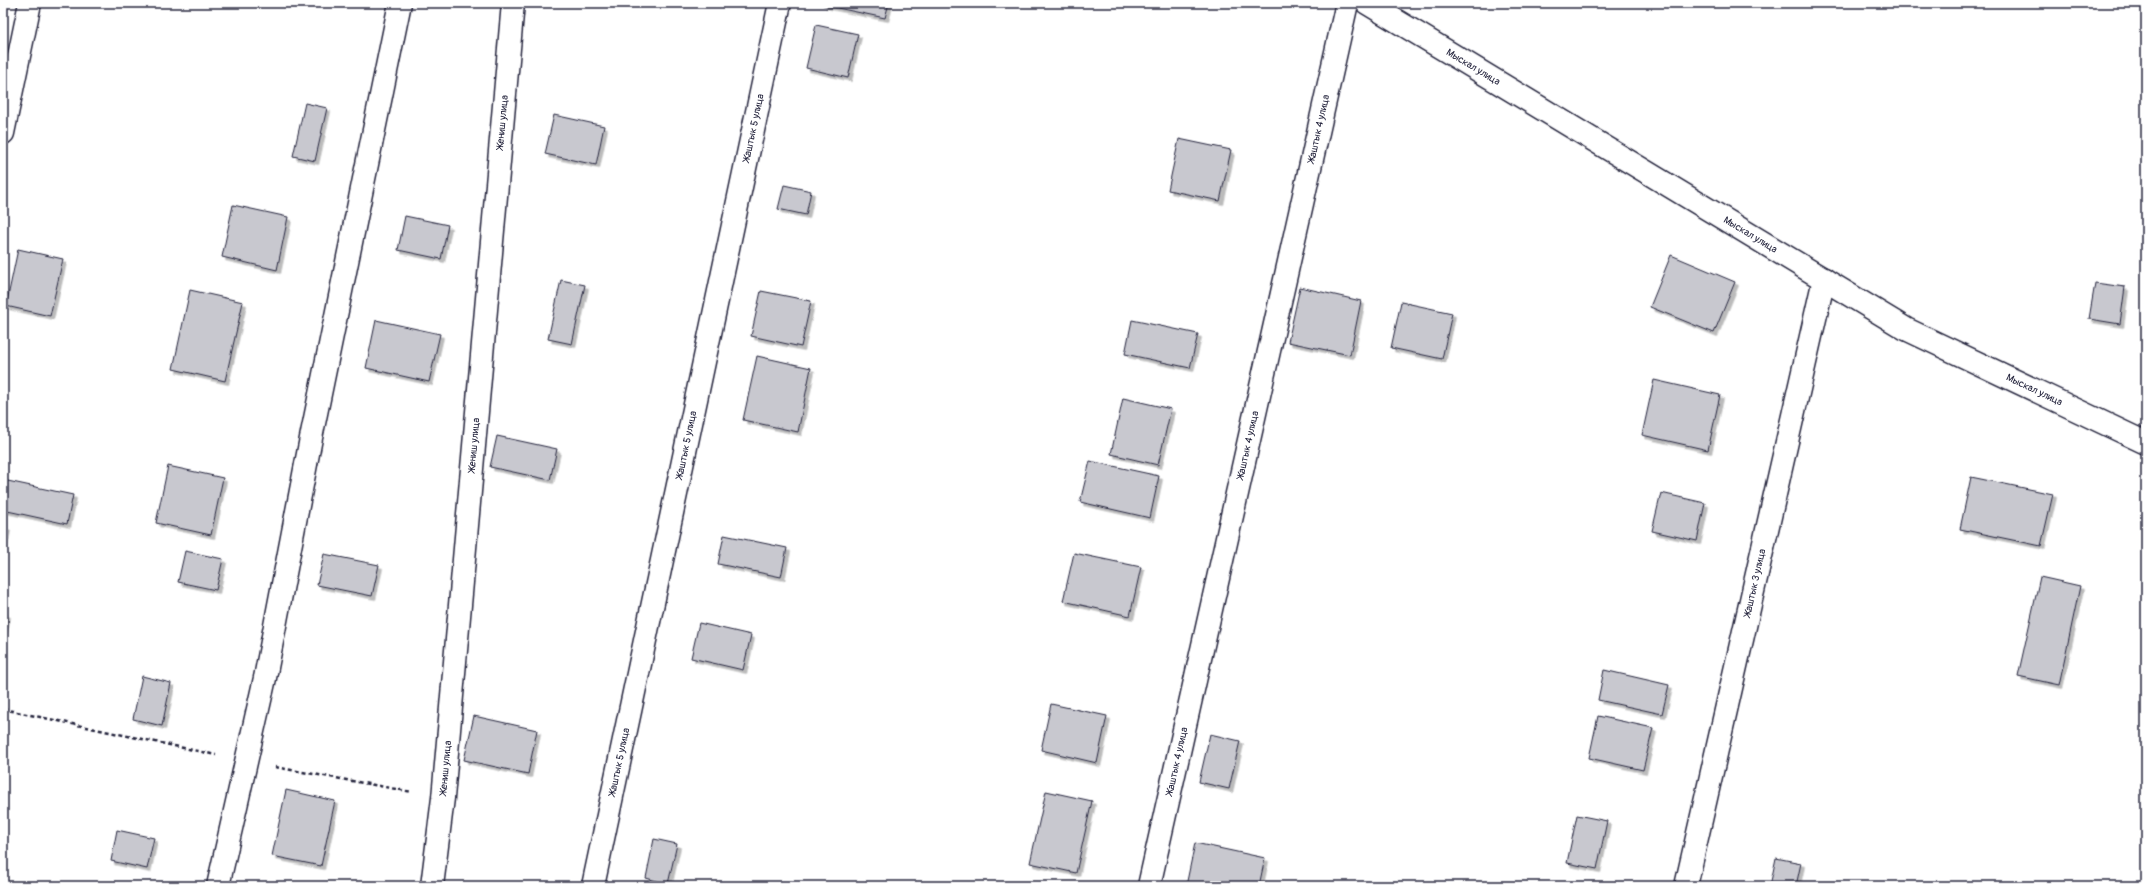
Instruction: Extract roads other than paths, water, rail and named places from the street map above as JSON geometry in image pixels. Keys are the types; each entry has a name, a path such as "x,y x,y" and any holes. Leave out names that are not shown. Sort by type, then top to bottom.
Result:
{"street":[{"path":"3,133 30,3"},
{"path":"218,886 265,678 311,438 400,3"},
{"name":"Жениш улица","path":"432,886 443,798 513,3"},
{"name":"Жаштык 5 улица","path":"593,886 780,3"},
{"name":"Жаштык 4 улица","path":"1149,886 1347,3"},
{"name":"Мыскал улица","path":"1367,3 1906,329 2146,443"},
{"name":"Жаштык 3 улица","path":"1686,886 1824,279"}]}
